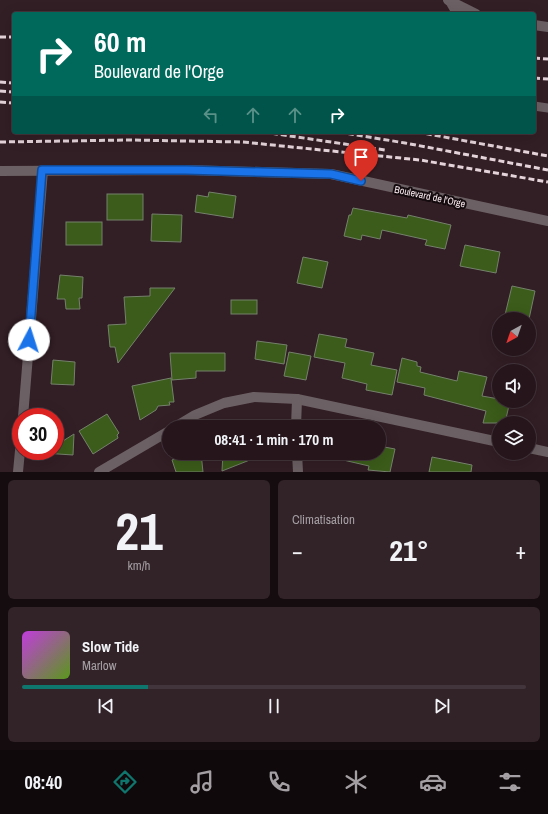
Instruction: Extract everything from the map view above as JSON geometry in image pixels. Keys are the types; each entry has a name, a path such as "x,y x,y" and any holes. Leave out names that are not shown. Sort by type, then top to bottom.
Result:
{"street":[{"path":"449,1 472,12"},
{"path":"536,25 548,27"},
{"path":"24,408 42,170"},
{"name":"Boulevard de l'Orge","path":"0,171 186,170 331,174 548,221"},
{"path":"187,420 224,403 254,396 297,399 492,441"},
{"path":"296,420 297,399"},
{"path":"99,472 162,435"},
{"path":"536,449 548,452"},
{"path":"18,472 19,460"},
{"path":"297,460 298,472"}],"lane":[{"path":"449,1 457,12"},
{"path":"536,106 548,108"}],"building":[{"path":"209,192 236,196 233,218 195,212 197,195 208,197"},
{"path":"107,194 143,194 143,220 107,220"},
{"path":"353,208 407,218 408,215 451,225 445,249 425,245 427,240 382,230 380,239 362,235 361,240 344,236 349,215 351,215"},
{"path":"152,214 182,215 181,242 151,241"},
{"path":"66,222 102,222 102,245 66,245"},
{"path":"465,245 500,252 496,273 460,266"},
{"path":"303,257 328,262 322,288 297,283"},
{"path":"60,275 83,277 82,298 79,298 80,309 66,309 65,299 57,299"},
{"path":"512,286 535,291 530,312 506,312"},
{"path":"150,288 175,288 118,363 115,347 110,347 108,325 126,324 124,297 150,296"},
{"path":"231,300 257,300 257,314 231,314"},
{"path":"319,334 347,339 345,347 374,353 371,365 397,370 392,395 366,390 367,384 342,378 345,363 314,357"},
{"path":"257,341 287,345 284,364 255,359"},
{"path":"289,352 311,356 306,380 284,376"},
{"path":"170,353 225,353 225,371 196,371 196,378 172,380"},
{"path":"402,358 417,362 417,366 421,367 420,372 457,381 459,371 487,377 482,396 492,398 492,408 508,408 507,416 492,416 492,423 483,423 486,411 424,395 425,388 397,382"},
{"path":"53,360 75,362 74,385 51,384"},
{"path":"171,378 174,402 169,402 170,405 158,406 156,410 140,420 132,386"},
{"path":"107,414 119,433 117,435 118,438 93,454 79,431"},
{"path":"74,434 73,455 64,454 64,440"},
{"path":"386,447 395,449 390,472 368,470 369,466 343,460 386,460"},
{"path":"432,457 472,465 471,472 429,472"},
{"path":"172,460 202,460 203,472 176,472"},
{"path":"223,460 250,460 222,471"}],"railway":[{"path":"0,37 12,37"},
{"path":"536,58 548,59"},
{"path":"536,78 548,79"},
{"path":"0,82 12,83"},
{"path":"0,91 12,92"},
{"path":"0,102 12,103"},
{"path":"277,134 385,150"},
{"path":"351,134 548,170"},
{"path":"428,134 548,156"},
{"path":"0,142 129,140 243,142 420,160 548,182"}],"route":[{"path":"29,340 42,170 186,170 331,174 361,181"}]}
